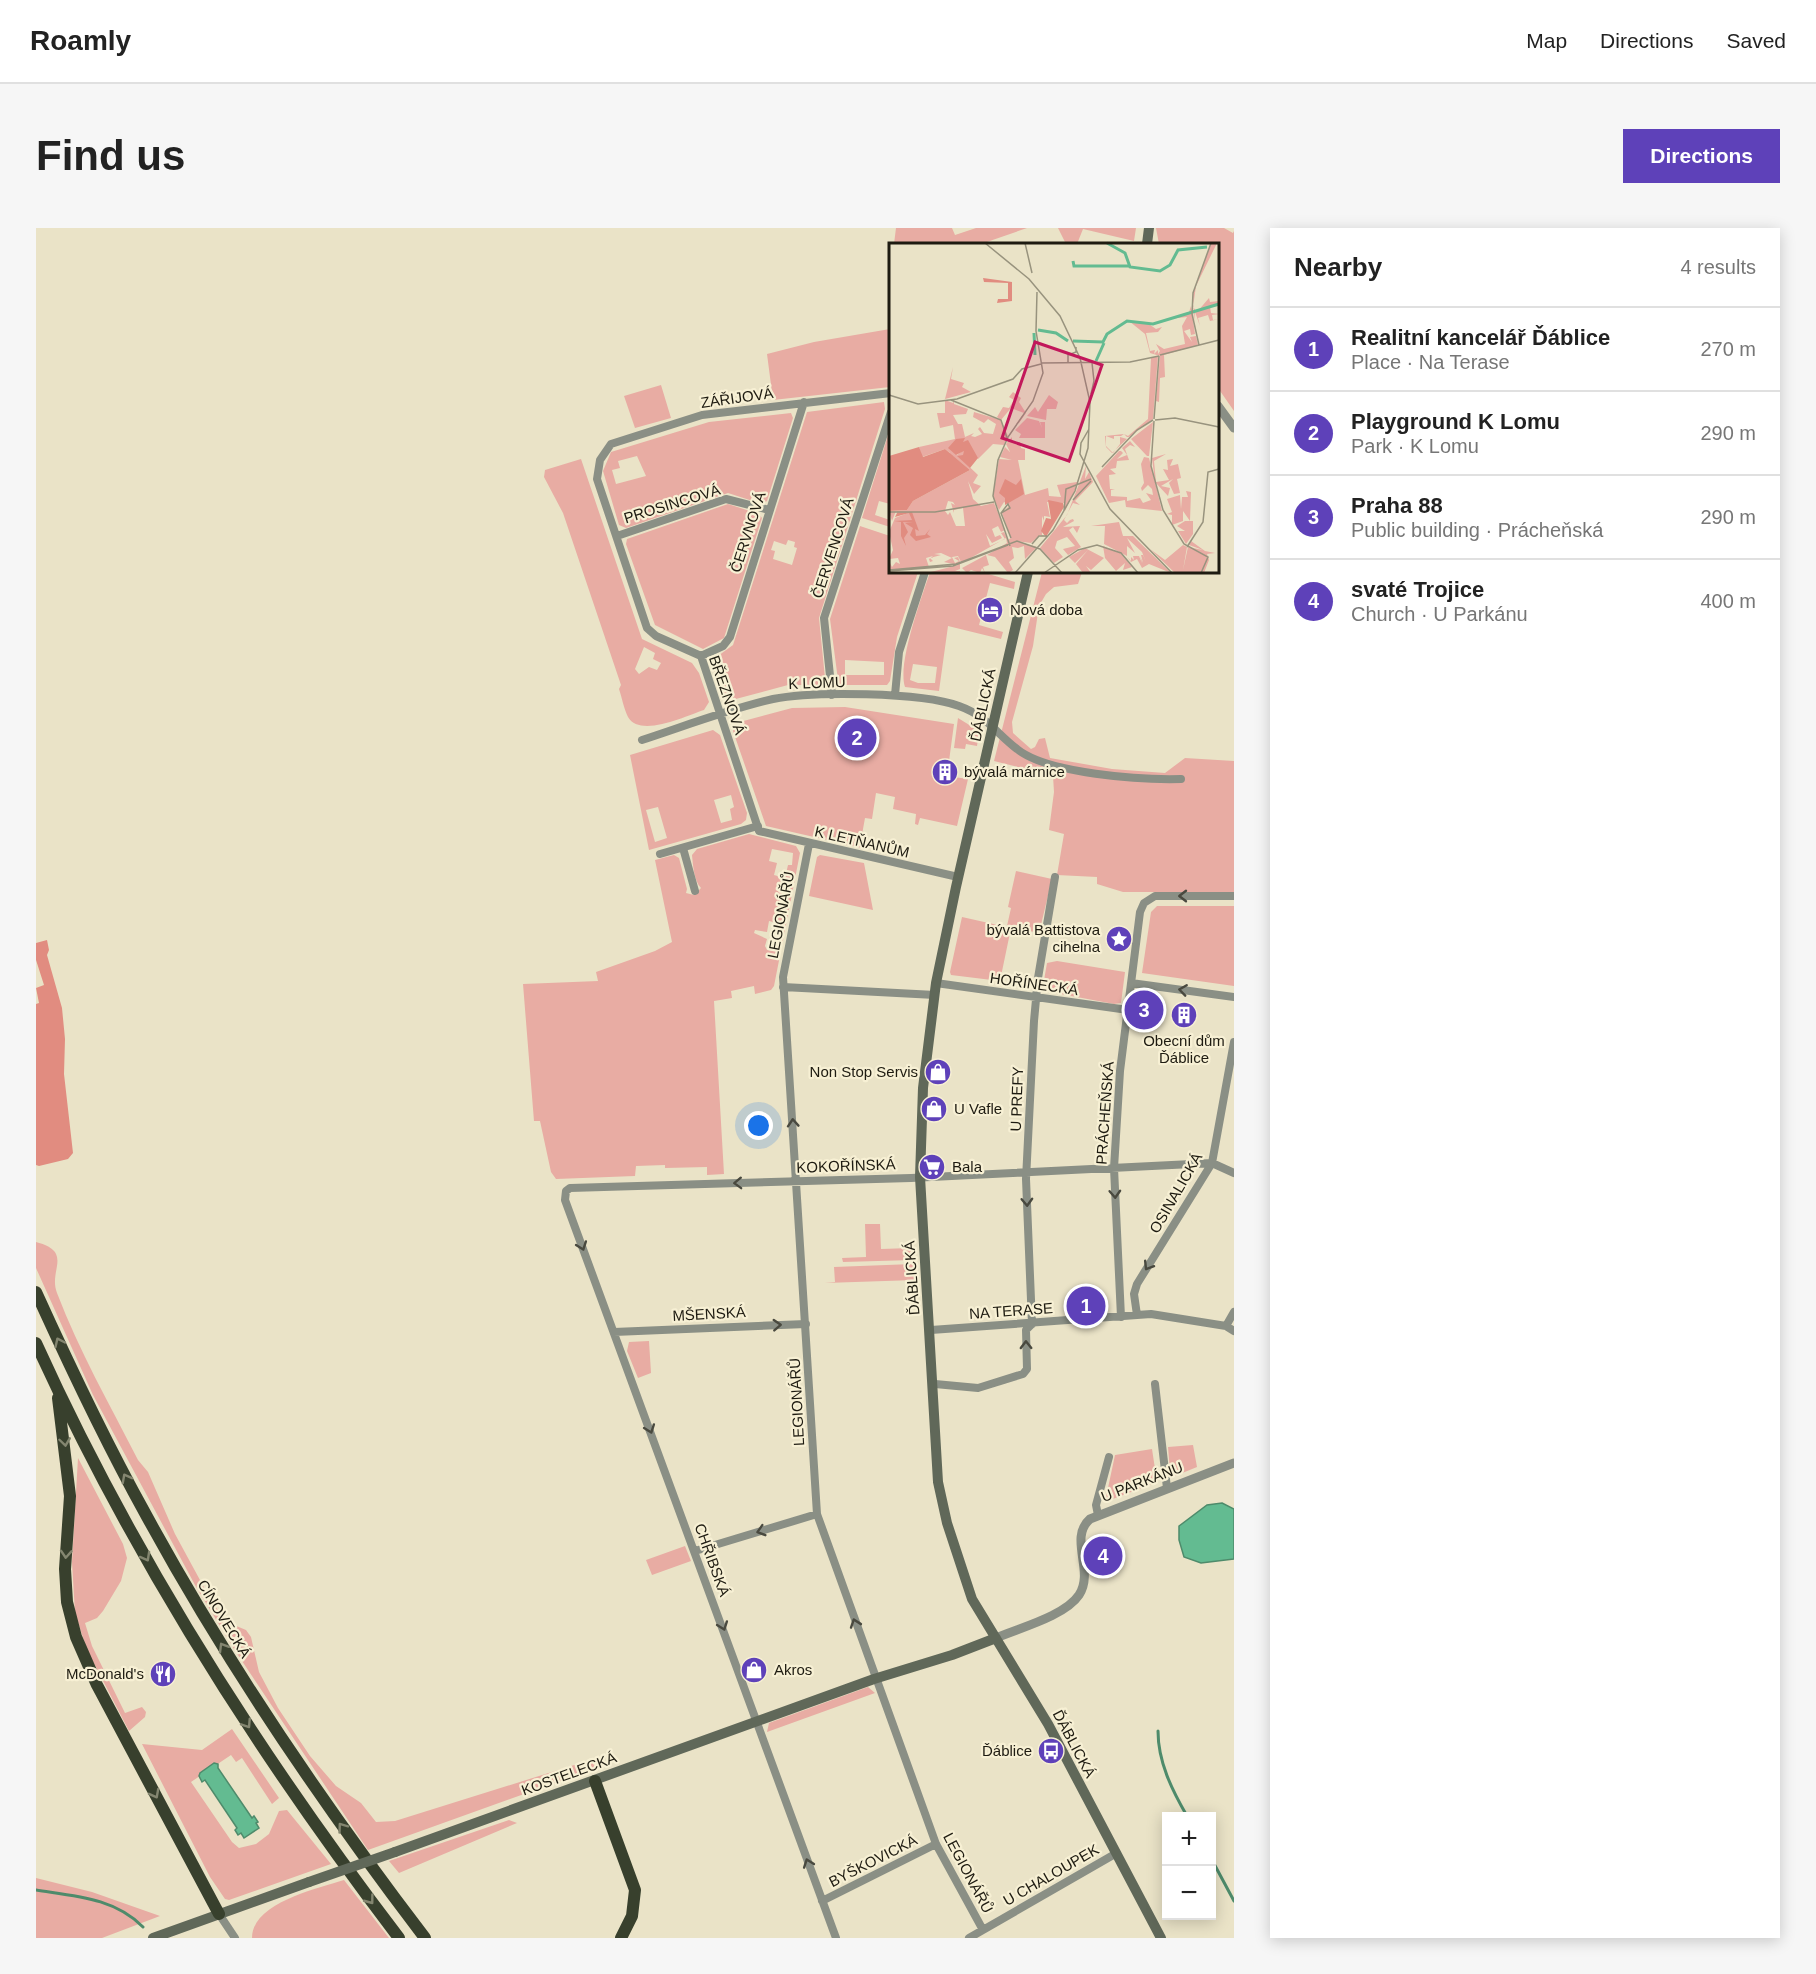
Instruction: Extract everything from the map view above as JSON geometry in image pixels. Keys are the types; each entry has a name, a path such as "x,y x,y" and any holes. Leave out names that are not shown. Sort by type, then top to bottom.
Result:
{"highway":[{"name":"CÍNOVECKÁ","path":"36,1292 104,1436 145,1514 219,1641 318,1793 425,1938"},
{"path":"36,1343 129,1527 236,1708 311,1819 399,1938"},
{"path":"57,1388 70,1496 65,1569 68,1602 76,1637 97,1685 219,1914"},
{"path":"595,1781 635,1890 632,1916 621,1938"}],"main road":[{"name":"ĎÁBLICKÁ","path":"1028,573 958,877 935,989 923,1088 920,1177 935,1384 935,1446 947,1523 972,1599 1048,1724 1114,1854 1161,1938"},
{"name":"KOSTELECKÁ","path":"153,1938 595,1781 874,1678 952,1655 996,1638"}],"street":[{"name":"ZÁŘIJOVÁ","path":"600,460 611,444 702,415 889,393"},
{"name":"ČERVNOVÁ","path":"701,656 723,646 730,637 804,402"},
{"path":"1219,407 1234,428"},
{"name":"ČERVENCOVÁ","path":"832,695 825,618 889,418"},
{"name":"BŘEZNOVÁ","path":"600,460 597,479 647,628 656,636 701,656 759,829"},
{"name":"PROSINCOVÁ","path":"617,536 726,499 769,510"},
{"path":"895,695 899,652 925,573"},
{"name":"K LOMU","path":"642,740 771,700 832,695 895,695 958,706 994,725 1018,750 1046,762 1095,773 1181,779"},
{"path":"660,854 759,829"},
{"name":"K LETŇANŮM","path":"759,829 809,844 958,877"},
{"name":"LEGIONÁŘŮ","path":"809,844 783,987 817,1514 874,1678 936,1844 983,1930"},
{"path":"683,848 695,891"},
{"name":"U PREFY","path":"935,1384 978,1388 1023,1374 1027,1369 1026,1330 1032,1324 1027,1173 1035,997 1055,876"},
{"name":"PRÁCHEŇSKÁ","path":"1121,1317 1114,1168 1120,1071 1140,912 1144,903 1155,896 1234,896"},
{"path":"1131,983 1234,997"},
{"name":"HOŘÍNECKÁ","path":"783,987 935,989 1035,997 1128,1010"},
{"name":"OSINALICKÁ","path":"1137,1315 1134,1294 1137,1284 1212,1163 1234,1042"},
{"name":"KOKOŘÍNSKÁ","path":"566,1191 570,1188 1027,1173 1212,1163 1234,1173"},
{"name":"CHŘIBSKÁ","path":"566,1191 564,1200 755,1712 755,1721 836,1938"},
{"path":"1226,1326 1234,1312"},
{"name":"NA TERASE","path":"931,1330 1163,1314 1226,1326 1234,1331"},
{"name":"MŠENSKÁ","path":"614,1332 806,1324"},
{"path":"1155,1384 1167,1488"},
{"path":"1098,1515 1096,1505 1109,1457"},
{"name":"U PARKÁNU","path":"996,1638 1057,1613 1079,1595 1085,1573 1082,1531 1087,1522 1098,1515 1234,1463"},
{"path":"695,1551 817,1514"},
{"name":"BYŠKOVICKÁ","path":"822,1901 936,1844"},
{"name":"U CHALOUPEK","path":"969,1938 1114,1854"},
{"path":"219,1914 235,1938"}],"shaded area":[{"path":"896,228 952,228 955,235 976,228 1027,228 984,243 894,243"},
{"path":"1058,228 1136,228 1134,241 1083,229 1077,243 1066,243"},
{"path":"1156,228 1224,228 1233,233 1234,231 1234,411 1219,389 1219,243 1159,243"},
{"path":"889,329 889,387 773,400 767,354 814,342"},
{"path":"661,385 671,418 635,428 624,396"},
{"path":"884,402 885,409 819,618 825,678 822,685 788,685 732,700 723,696 711,661 733,645 807,412","holes":["788,540 795,542 794,547 797,548 792,565 773,559 775,551 771,550 774,541 786,545"]},
{"path":"791,413 793,418 767,501 762,504 728,493 626,528 619,525 603,471 611,452 709,422","holes":["637,456 646,476 616,484 612,470 620,468 618,461"]},
{"path":"889,432 889,504 879,501 875,515 889,520 889,527 862,518"},
{"path":"581,459 642,639 692,663 699,673 709,702 704,710 653,726 642,726 634,723 628,717 619,689 621,685 563,513 544,477 545,470","holes":["644,647 655,653 653,659 661,663 657,670 649,667 639,674 635,669"]},
{"path":"728,504 759,514 762,518 724,638 703,649 655,625 626,544 627,539"},
{"path":"860,526 889,536 889,573 918,573 897,637 890,681 887,685 840,685 830,619","holes":["845,660 884,662 884,675 845,675"]},
{"path":"930,573 985,573 1015,582 1014,589 990,583 979,625 1003,632 1001,639 948,626 939,691 905,687 904,662 916,613","holes":["913,664 937,667 935,683 918,683 910,680"]},
{"path":"1042,573 1082,573 1078,584 1054,587 1046,594 1039,606 1033,646 1012,722 1013,733 1031,749 1035,747 1039,739 1045,738 1050,758 1112,769 1165,773 1185,758 1234,761 1234,892 1123,892 1097,884 1097,877 1057,875 1064,834 1049,830 1054,792 1053,776 994,761"},
{"path":"845,707 954,724 947,776 968,779 957,826 920,818 918,825 915,824 916,814 893,809 895,797 876,793 872,819 865,818 862,848 766,826 733,731 736,723 792,708"},
{"path":"958,718 979,731 977,746 966,744 965,749 954,748"},
{"path":"713,730 720,735 747,813 746,820 741,824 649,850 630,755","holes":["731,795 734,807 730,809 732,820 721,823 714,800","658,807 667,838 655,842 646,810"]},
{"path":"749,834 796,846 800,853 774,986 771,990 755,994 754,986 731,991 732,998 714,1001 724,1174 707,1175 707,1167 665,1168 665,1165 636,1166 635,1176 556,1179 551,1172 540,1121 534,1121 523,984 598,981 596,972 655,951 672,942 655,860 674,855 679,858 686,893 694,895 701,888 695,877 692,859 697,849","holes":["772,849 793,853 792,865 788,865 785,878 774,875 777,863 769,861","769,921 781,924 775,951 767,950 765,946 767,939 754,933 755,930 767,932"]},
{"path":"820,855 864,863 873,910 809,896 817,857"},
{"path":"1016,871 1052,879 1039,933 1007,926 1011,908 1008,907"},
{"path":"1157,906 1234,906 1234,986 1142,973 1151,912"},
{"path":"962,917 1011,928 1000,981 951,975"},
{"path":"47,940 49,950 47,955 62,1008 65,1039 64,1074 73,1153 68,1159 39,1166 36,1165 36,1004 39,1003 36,988 44,985 36,960 36,943"},
{"path":"1057,961 1125,972 1121,1003 1114,1004 1045,991 1043,986 1047,963"},
{"path":"865,1224 880,1224 881,1249 911,1248 913,1260 843,1262 842,1258 866,1257"},
{"path":"36,1242 47,1246 57,1256 55,1285 75,1336 138,1460 148,1472 175,1534 213,1604 222,1615 234,1625 246,1630 251,1637 259,1672 278,1708 310,1756 336,1786 361,1803 376,1822 395,1821 587,1761 608,1764 368,1850 234,1649 195,1585 93,1395 36,1268"},
{"path":"913,1264 915,1280 825,1283 835,1282 834,1267"},
{"path":"649,1341 651,1373 638,1378 627,1351 629,1342"},
{"path":"1193,1445 1197,1467 1175,1476 1170,1471 1168,1447"},
{"path":"1152,1449 1157,1482 1105,1502 1115,1455"},
{"path":"78,1458 123,1544 127,1558 121,1581 103,1611 97,1618 85,1623 92,1646 125,1713 142,1707 146,1712 145,1717 129,1731 87,1650 75,1613 72,1562"},
{"path":"1222,1503 1234,1509 1234,1559 1201,1563 1184,1557 1179,1540 1179,1526 1207,1505"},
{"path":"685,1546 691,1561 652,1575 646,1560"},
{"path":"868,1687 875,1693 767,1732 769,1723"},
{"path":"232,1729 279,1798 272,1804 242,1758 236,1762 231,1755 191,1782 232,1842 239,1848 256,1844 269,1834 279,1811 287,1810 331,1864 229,1900 225,1899 210,1877 142,1744 202,1750"},
{"path":"214,1763 218,1764 218,1768 252,1818 254,1816 258,1822 256,1823 259,1828 244,1838 241,1833 238,1835 235,1830 237,1828 205,1780 202,1782 199,1776"},
{"path":"509,1820 517,1823 399,1873 389,1861"},
{"path":"36,1878 92,1892 160,1916 102,1938 36,1938"},
{"path":"344,1880 389,1938 252,1938 255,1926 262,1915 274,1907 303,1893"}],"waterway":[{"path":"1158,1731 1160,1754 1167,1775 1185,1812"},
{"path":"1215,1866 1234,1901"},
{"path":"36,1890 107,1904 132,1917 143,1927"}],"place":[{"name":"Nová doba","path":"990,610"},
{"name":"Playground K Lomu","path":"857,738"},
{"name":"bývalá márnice","path":"945,772"},
{"name":"bývalá Battistova cihelna","path":"1119,939"},
{"name":"Praha 88","path":"1144,1010"},
{"name":"Obecní dům Ďáblice","path":"1184,1015"},
{"name":"Non Stop Servis","path":"938,1072"},
{"name":"U Vafle","path":"934,1109"},
{"name":"Bala","path":"932,1167"},
{"name":"Realitní kancelář Ďáblice","path":"1086,1306"},
{"name":"svaté Trojice","path":"1103,1556"},
{"name":"Akros","path":"754,1670"},
{"name":"McDonald's","path":"163,1674"},
{"name":"Ďáblice","path":"1051,1751"}]}
